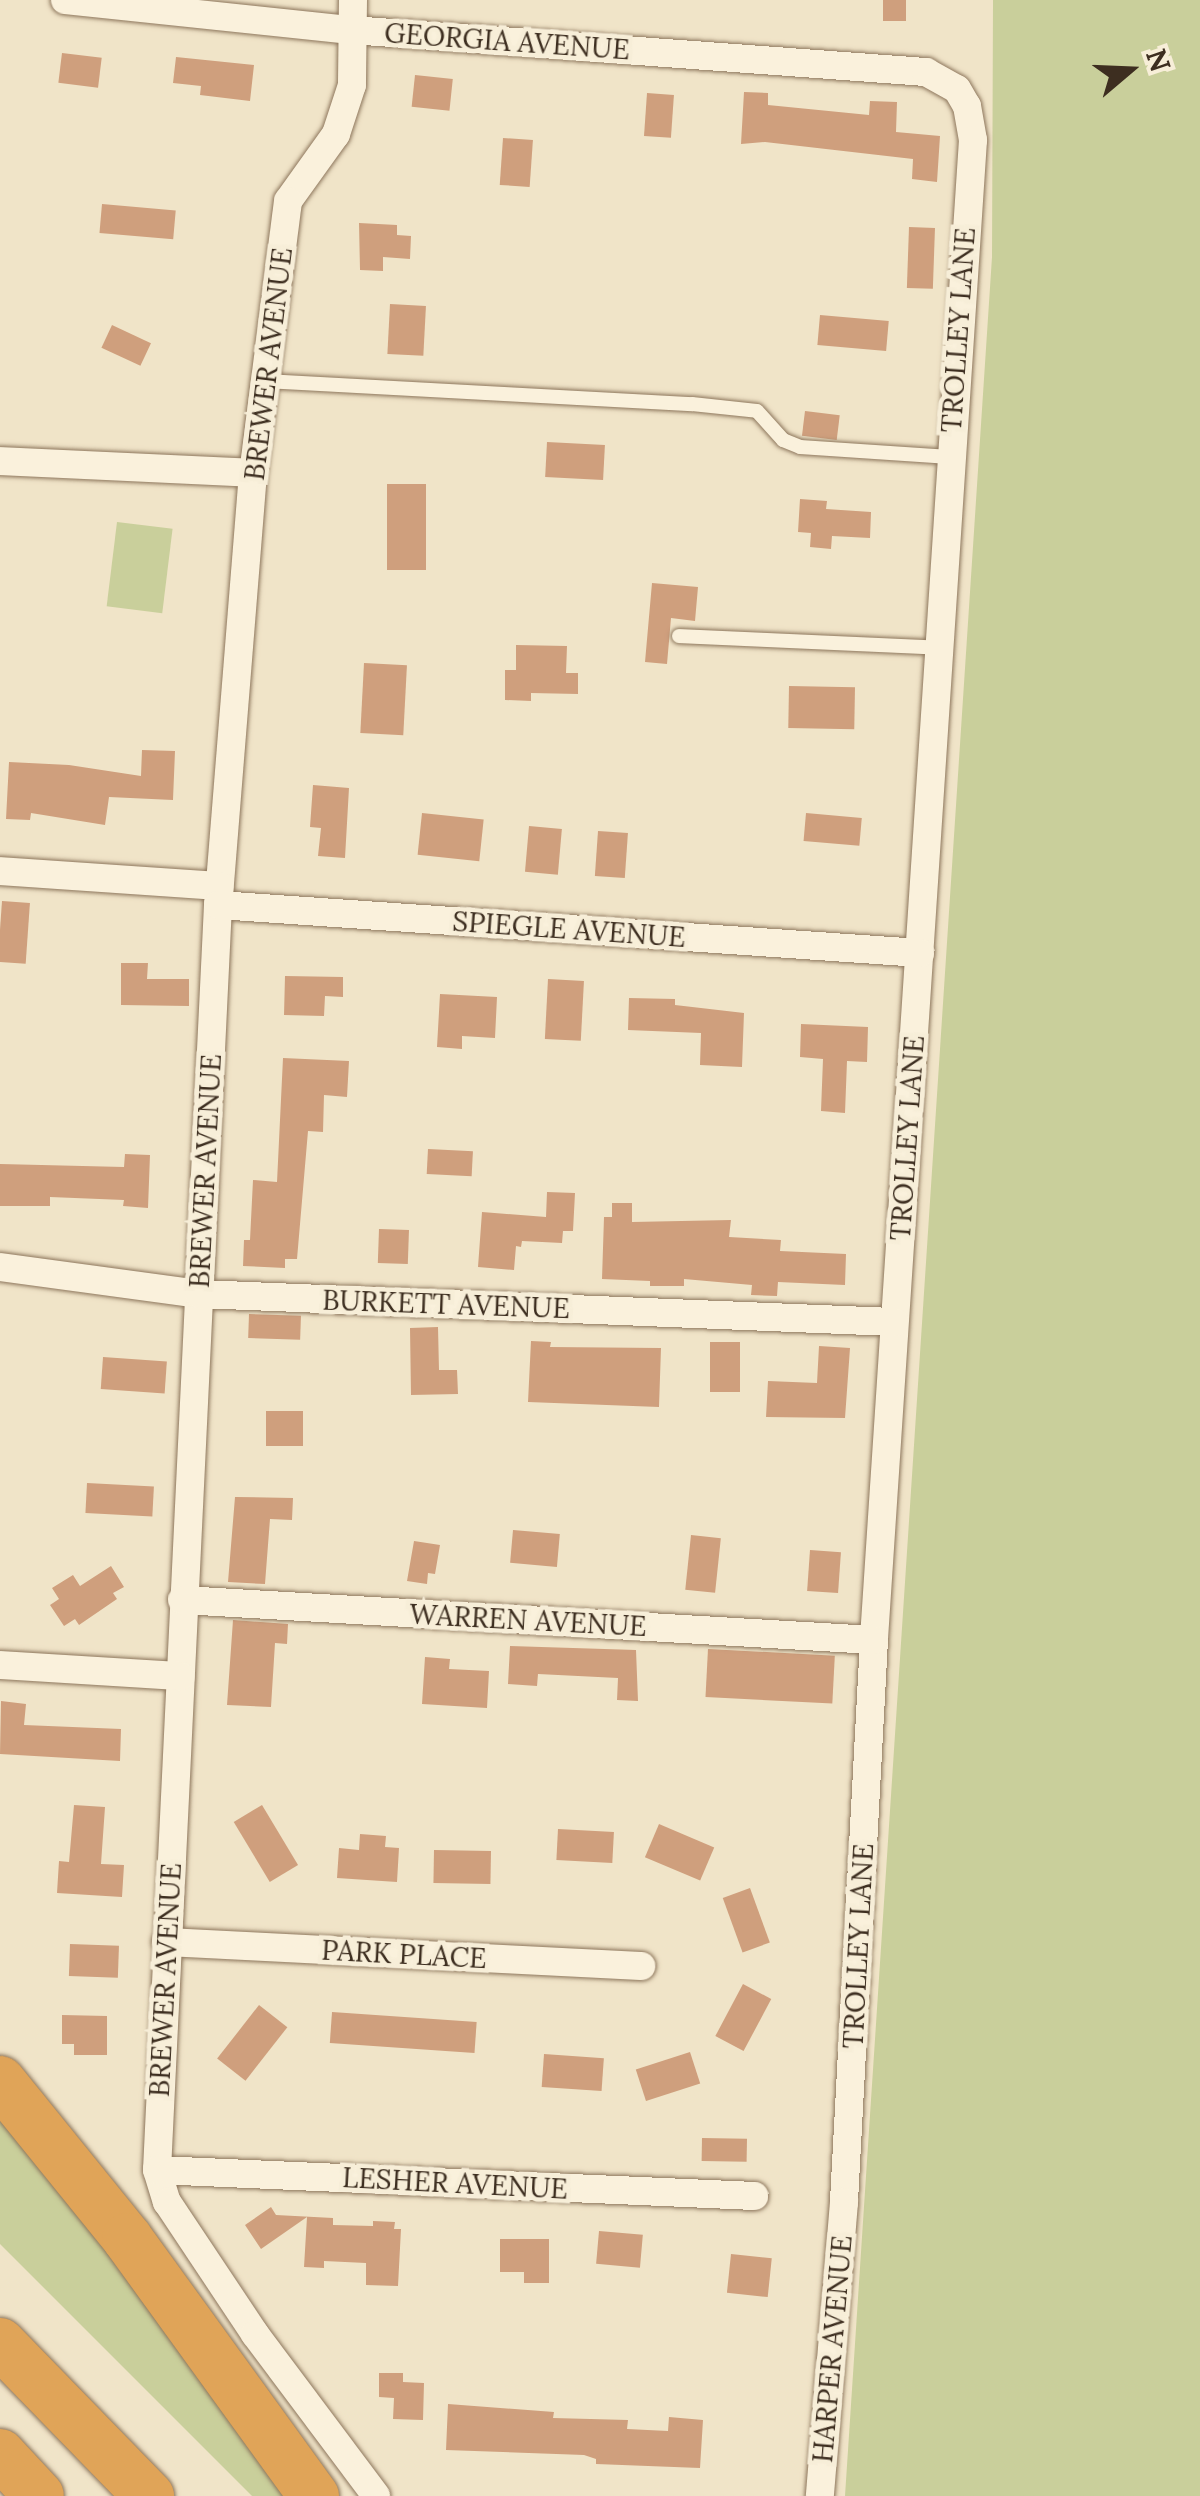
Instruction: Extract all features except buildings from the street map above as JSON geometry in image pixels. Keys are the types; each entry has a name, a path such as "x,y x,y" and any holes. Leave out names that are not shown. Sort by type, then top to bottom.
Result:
{"highway":[{"path":"0,2081 117,2225 314,2496"},
{"path":"0,2343 149,2496"},
{"path":"0,2454 40,2496"}],"street":[{"name":"GEORGIA AVENUE","path":"65,0 352,30 926,72 947,84"},
{"name":"BREWER AVENUE","path":"354,0 352,85 336,134 288,201 253,473 219,896 157,2170 166,2202 255,2334 376,2496"},
{"name":"TROLLEY LANE","path":"844,2202 874,1640 973,140 967,106 958,89 947,84"},
{"path":"0,461 253,473"},
{"name":"SPIEGLE AVENUE","path":"0,871 219,896 920,953"},
{"name":"BURKETT AVENUE","path":"0,1267 199,1294 894,1322"},
{"name":"WARREN AVENUE","path":"182,1600 874,1640"},
{"path":"0,1666 181,1676"},
{"name":"PARK PLACE","path":"166,1942 641,1966"},
{"name":"LESHER AVENUE","path":"157,2170 754,2196"},
{"name":"HARPER AVENUE","path":"820,2496 844,2202"}],"lane":[{"path":"265,382 758,411 783,440 800,446 950,457"},
{"path":"679,636 939,648"}],"green space":[{"path":"993,0 1200,0 1200,2496 845,2496 992,257"},
{"path":"117,522 173,529 162,613 107,606"},
{"path":"0,2108 294,2496 252,2496 0,2244"}]}
